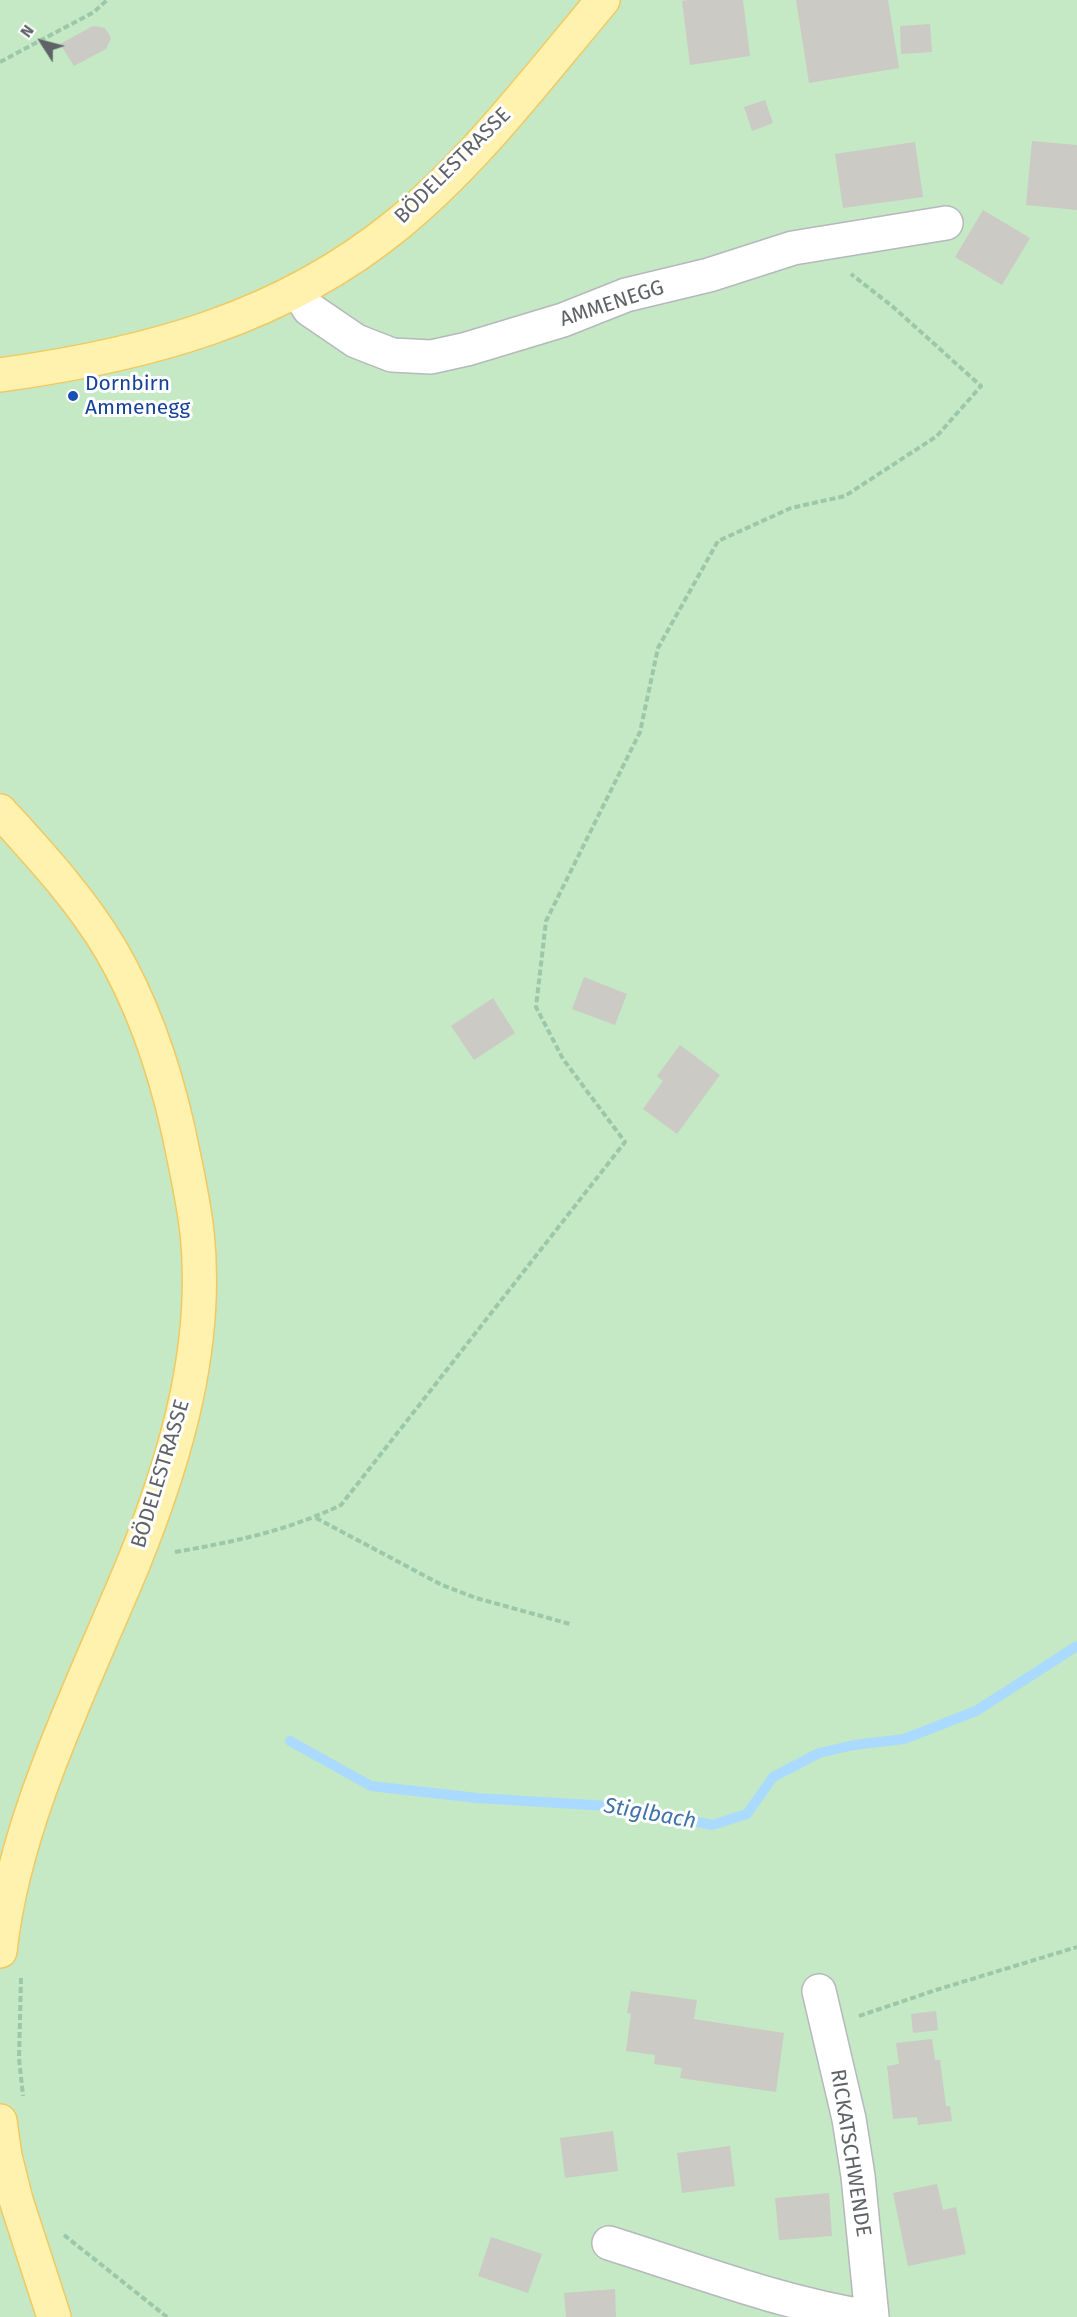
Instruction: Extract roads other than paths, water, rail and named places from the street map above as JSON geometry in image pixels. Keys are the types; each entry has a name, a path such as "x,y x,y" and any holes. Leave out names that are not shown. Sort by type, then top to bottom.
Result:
{"main road":[{"name":"BÖDELESTRASSE","path":"0,375 79,364 151,348 225,324 298,291 398,225 453,173 603,0"},
{"name":"BÖDELESTRASSE","path":"0,811 54,870 111,950 143,1017 169,1089 189,1182 197,1233 199,1276 196,1332 182,1421 136,1556 59,1741 32,1816 13,1879 11,1961"},
{"path":"12,2112 5,2156 16,2200 54,2317"}],"street":[{"name":"AMMENEGG","path":"298,291 309,309 357,341 392,355 431,357 553,323 626,295 709,275 793,248 946,223"},
{"name":"RICKATSCHWENDE","path":"609,2243 785,2298 837,2312 871,2317 856,2164 849,2119 819,1991"}],"waterway":[{"name":"Stiglbach","path":"290,1741 371,1786 477,1798 625,1807 712,1825 747,1814 773,1777 819,1753 854,1745 904,1739 976,1711 1077,1646"}],"place":[{"name":"Dornbirn Ammenegg","path":"73,396"}]}
